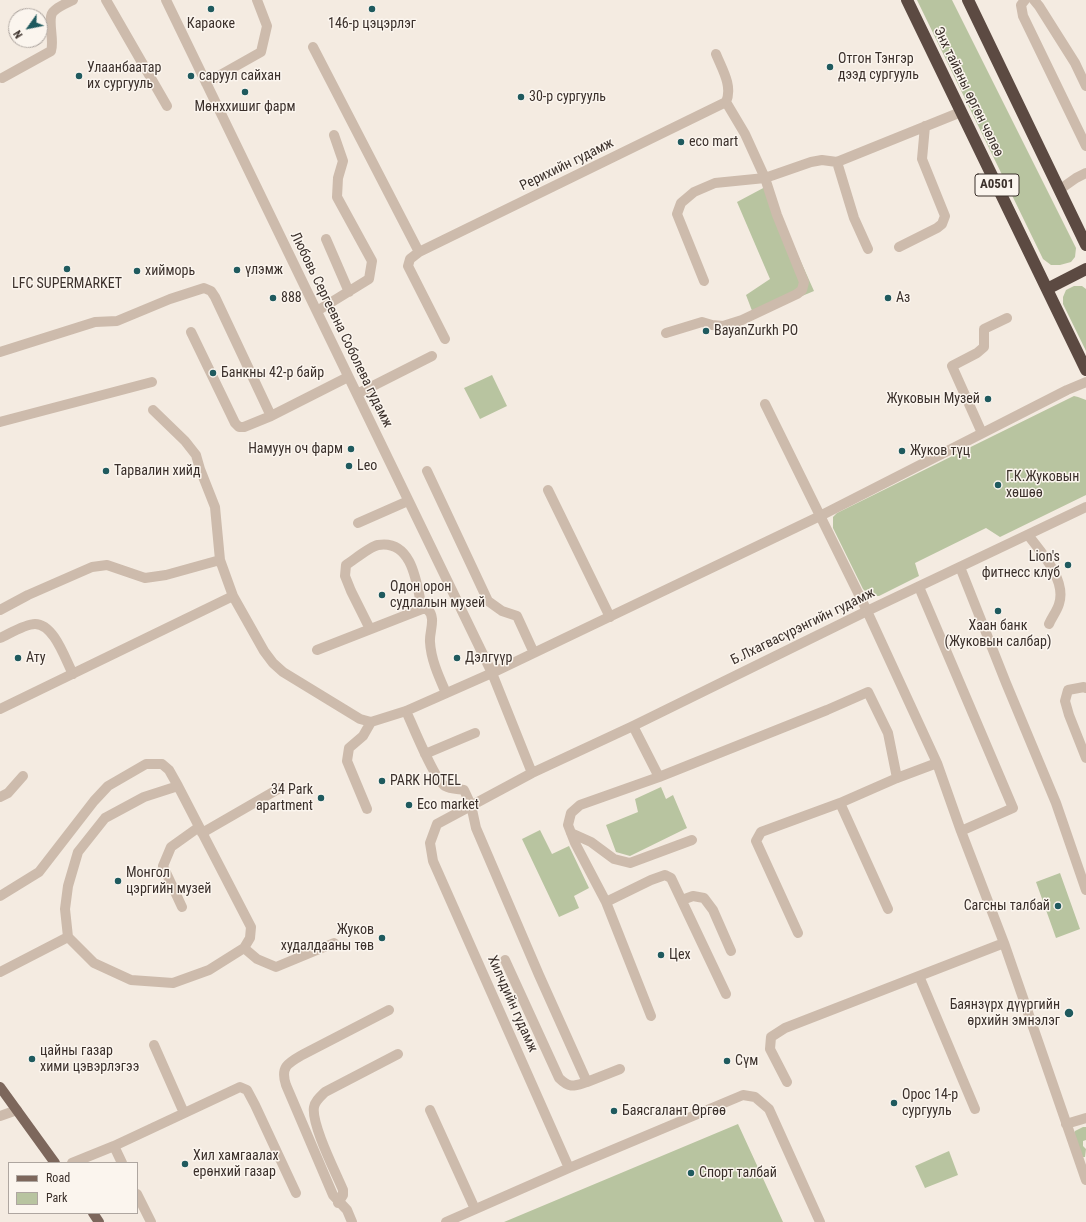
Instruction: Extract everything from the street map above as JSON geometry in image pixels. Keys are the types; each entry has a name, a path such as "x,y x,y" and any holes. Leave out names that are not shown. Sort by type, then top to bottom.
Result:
{"highway":[{"name":"Энх тайвны өргөн чөлөө","path":"907,0 1086,370"},
{"path":"968,0 1086,245"},
{"path":"1047,289 1086,269"}],"main road":[{"path":"0,1087 54,1162"}],"street":[{"path":"2,78 50,51 53,44 51,15 53,11 73,0"},
{"path":"106,0 167,106"},
{"name":"Любовь Сергеевна Соболева гудамж","path":"166,0 492,673 532,773"},
{"path":"206,83 261,52 267,26 257,0"},
{"path":"1025,0 1021,5 1023,16 1086,145"},
{"path":"1034,0 1075,63 1086,86"},
{"path":"313,47 419,252 410,259 408,266 445,339"},
{"path":"666,333 702,322 723,326 742,320 797,294 802,290 804,282 777,216 765,178 745,134 726,102 729,95 727,79 716,54"},
{"name":"Рерихийн гудамж","path":"419,252 726,102"},
{"path":"704,281 678,214 681,203 694,192 715,183 765,178 810,162 822,160 836,162 961,112"},
{"path":"899,246 937,228 942,224 945,216 922,159 925,126"},
{"path":"317,311 369,279 372,262 338,197 338,178 343,161 334,135"},
{"path":"836,162 854,218 868,249"},
{"path":"1059,190 1086,173"},
{"path":"326,239 349,292"},
{"path":"0,352 95,322 117,321 170,299 204,288 211,291 215,297 270,416"},
{"path":"982,433 952,366 977,353 984,347 984,329 1007,318"},
{"path":"191,332 235,423 239,427 244,428 348,377"},
{"path":"357,394 432,356"},
{"path":"0,422 152,382"},
{"path":"153,410 185,441 196,455 215,507 220,560 233,596 264,651 273,663 283,672 360,719 371,722 406,711 492,673 610,617 820,516 1067,390 1086,382"},
{"path":"765,404 867,611 937,763 961,831 1004,943 1086,1180"},
{"path":"427,472 488,601 502,611 517,616 534,653"},
{"path":"548,490 610,617"},
{"path":"358,523 408,501"},
{"name":"Б.Лхагвасүрэнгийн гудамж","path":"532,773 634,726 867,611 1086,507"},
{"path":"1028,535 1045,558 1058,582 1060,603 1049,624"},
{"path":"370,629 345,576 346,565 377,545 392,546 403,552 411,565 422,609"},
{"path":"0,610 28,595 92,567 107,565 145,578 166,575 220,560"},
{"path":"960,567 1056,803 1086,890"},
{"path":"919,587 1013,808 961,831"},
{"path":"0,709 233,596"},
{"path":"317,650 422,609 427,609 432,618 430,641 433,660 446,693"},
{"path":"0,638 20,628 35,624 47,628 54,636 73,674"},
{"path":"1086,688 1084,687 1068,690 1065,701 1086,758"},
{"path":"651,1016 606,902 571,833 568,825 571,813 580,805 659,777 868,692 888,733 897,778"},
{"path":"406,711 425,754 440,781 445,787 464,790 471,805 476,828 587,1082"},
{"path":"367,809 347,761 349,748 364,736 371,722"},
{"path":"634,726 659,777"},
{"path":"425,754 475,733"},
{"path":"798,933 756,841 761,832 840,803 897,778 937,763"},
{"path":"0,896 39,872 94,801 108,786 146,764 162,764 168,770 178,786 251,927 250,938 244,948 209,970 173,983 131,980 94,962 68,937 65,909 68,886 78,852 105,818 144,797 178,786"},
{"name":"Хилчдийн гудамж","path":"532,773 437,824 430,843 434,861 569,1168"},
{"path":"0,797 8,793 23,776"},
{"path":"182,907 163,866 171,847 280,788"},
{"path":"840,803 888,909"},
{"path":"571,833 591,842 614,859 630,863 692,840"},
{"path":"606,902 665,875 671,878 726,994"},
{"path":"682,900 693,896 704,898 713,910 731,950"},
{"path":"0,972 68,937"},
{"path":"244,948 258,959 276,967 334,943"},
{"path":"787,1082 770,1049 771,1037 785,1028 1004,943"},
{"path":"505,960 559,1078 566,1085 572,1086 587,1082 620,1069"},
{"path":"919,976 975,1109"},
{"path":"352,1222 347,1210 338,1203 333,1196 283,1077 286,1067 290,1062 389,1010"},
{"path":"154,1045 184,1113"},
{"path":"338,1203 343,1195 343,1190 326,1152 315,1121 314,1108 316,1101 325,1092 398,1054"},
{"path":"74,1162 114,1146 240,1088 247,1090 296,1193"},
{"path":"446,1222 569,1168 743,1096 755,1097 769,1109 820,1222"},
{"path":"0,1116 17,1110"},
{"path":"430,1110 475,1209"},
{"path":"1066,1124 1086,1118"},
{"path":"114,1146 122,1162"},
{"path":"138,1196 150,1222"}],"green space":[{"path":"917,0 952,0 1076,248 1075,257 1071,262 1060,265 1051,265 1043,259"},
{"path":"767,186 814,291 754,316 746,295 770,279 737,202"},
{"path":"1074,286 1082,286 1086,289 1086,351 1063,304 1063,297 1066,290"},
{"path":"492,375 507,406 480,419 464,388"},
{"path":"1074,396 1086,400 1086,495 1000,537 986,528 915,563 919,576 879,596 874,596 863,589 833,528 833,517 837,513"},
{"path":"661,787 666,799 673,795 687,828 630,856 616,852 606,825 638,812 635,799"},
{"path":"540,830 552,854 569,846 589,888 574,896 579,908 559,917 522,839"},
{"name":"Сагсны талбай","path":"1060,873 1080,929 1056,938 1036,882"},
{"name":"Спорт талбай","path":"738,1124 783,1222 504,1222"},
{"path":"1086,1127 1086,1140 1083,1141 1083,1146 1086,1149 1085,1157 1081,1157 1072,1138 1075,1131"},
{"path":"949,1151 958,1175 925,1188 915,1166"}],"place":[{"name":"Караоке","path":"211,9"},
{"name":"146-р цэцэрлэг","path":"372,9"},
{"name":"Отгон Тэнгэр дээд сургууль","path":"830,67"},
{"name":"Улаанбаатар их сургууль","path":"79,76"},
{"name":"саруул сайхан","path":"191,76"},
{"name":"Мөнххишиг фарм","path":"245,92"},
{"name":"30-р сургууль","path":"521,97"},
{"name":"eco mart","path":"681,142"},
{"name":"LFC SUPERMARKET","path":"67,269"},
{"name":"үлэмж","path":"237,270"},
{"name":"хийморь","path":"137,271"},
{"name":"888","path":"273,298"},
{"name":"Аз","path":"888,298"},
{"name":"BayanZurkh PO","path":"706,331"},
{"name":"Банкны 42-р байр","path":"213,373"},
{"name":"Жуковын Музей","path":"988,399"},
{"name":"Намуун оч фарм","path":"351,449"},
{"name":"Жуков түц","path":"902,451"},
{"name":"Leo","path":"349,466"},
{"name":"Тарвалин хийд","path":"106,471"},
{"name":"Г.К.Жуковын хөшөө","path":"998,485"},
{"name":"Lion's фитнесс клуб","path":"1068,565"},
{"name":"Одон орон судлалын музей","path":"382,595"},
{"name":"Хаан банк (Жуковын салбар)","path":"998,611"},
{"name":"Ату","path":"18,658"},
{"name":"Дэлгүүр","path":"457,658"},
{"name":"PARK HOTEL","path":"382,781"},
{"name":"34 Park apartment","path":"321,798"},
{"name":"Eco market","path":"409,805"},
{"name":"Монгол цэргийн музей","path":"118,881"},
{"name":"Сагсны талбай","path":"1058,906"},
{"name":"Жуков худалдааны төв","path":"382,938"},
{"name":"Цех","path":"661,955"},
{"name":"Баянзүрх дүүргийн өрхийн эмнэлэг","path":"1069,1013"},
{"name":"цайны газар хими цэвэрлэгээ","path":"32,1059"},
{"name":"Сүм","path":"727,1061"},
{"name":"Орос 14-р сургууль","path":"894,1103"},
{"name":"Баясгалант Өргөө","path":"614,1111"},
{"name":"Хил хамгаалах ерөнхий газар","path":"185,1164"},
{"name":"Спорт талбай","path":"691,1173"}]}
